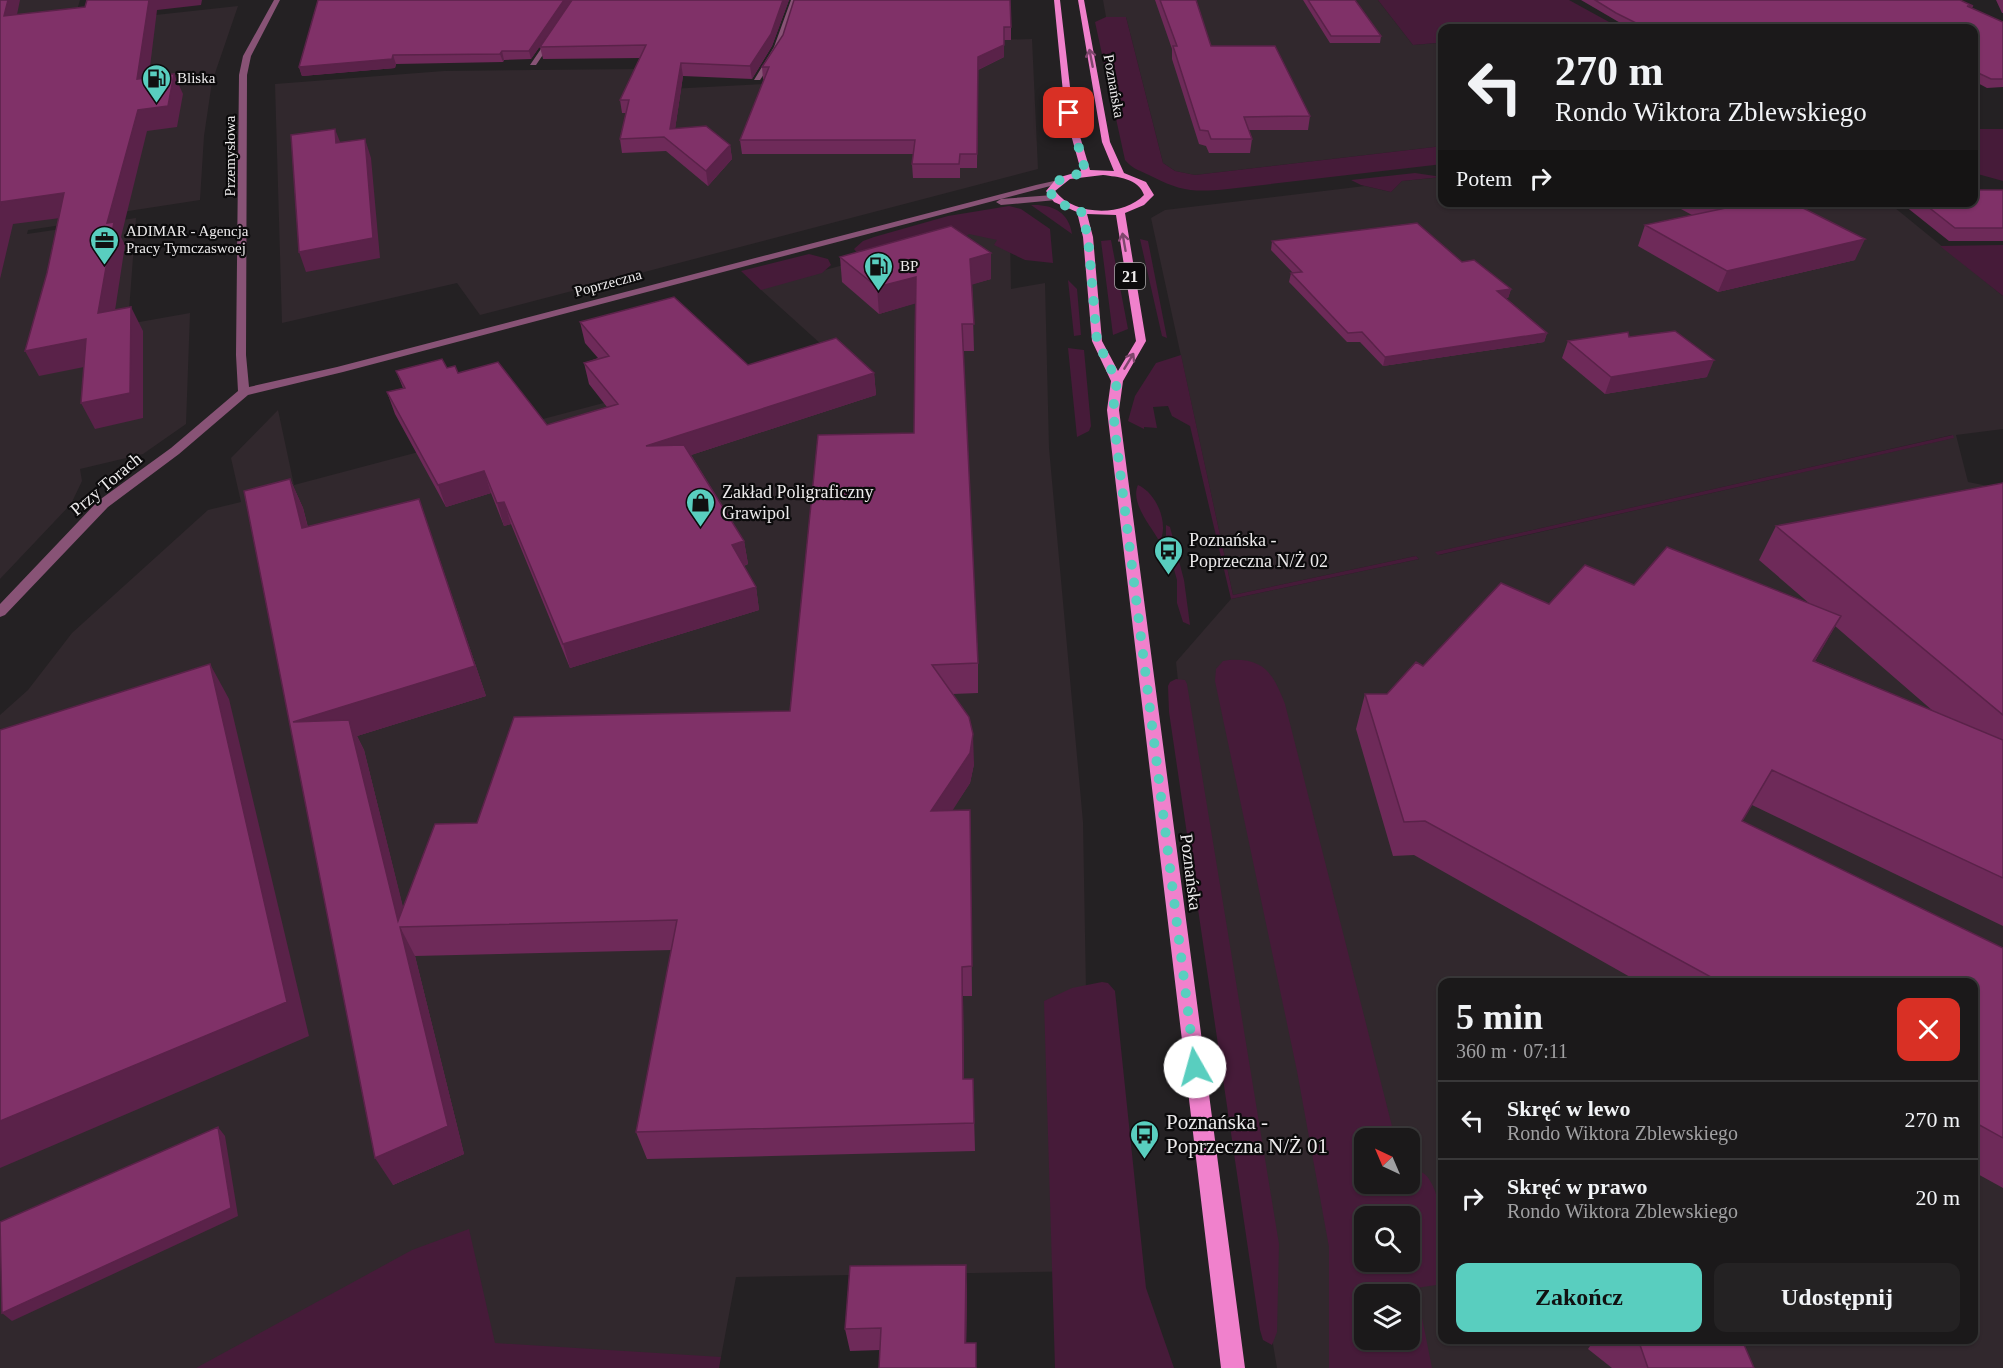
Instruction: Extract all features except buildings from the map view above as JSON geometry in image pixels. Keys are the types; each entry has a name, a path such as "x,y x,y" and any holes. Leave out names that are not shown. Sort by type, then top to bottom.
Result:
{"main road":[{"path":"1057,0 1069,113 1086,173"},
{"name":"Poznańska","path":"1081,0 1106,142 1120,175"},
{"path":"1086,173 1120,175 1142,183 1148,189 1149,195 1145,202 1120,212 1081,211 1053,198 1050,191 1061,179 1086,173"},
{"name":"21","path":"1081,211 1088,237 1097,341 1117,381"},
{"name":"Poznańska","path":"1120,212 1142,341 1117,381 1113,410 1233,1368"}],"street":[{"name":"Przemysłowa","path":"244,392 241,355 243,75 247,56 278,0"},
{"path":"533,63 577,0"},
{"path":"757,78 778,47 794,0"},
{"name":"Poprzeczna","path":"244,392 339,370 913,218 980,203 1014,191 1054,184"},
{"name":"Poprzeczna","path":"980,203 1053,198"},
{"name":"Przy Torach","path":"0,612 103,504 174,451 244,392"}],"shaded area":[{"path":"0,0 80,0 73,24 238,6 212,82 204,136 200,200 70,220 55,226 28,230 27,234 136,218 128,324 190,313 186,424 143,454 80,469 82,481 71,504 0,579"},
{"path":"1103,0 1378,0 1413,45 1438,44 1438,147 1195,175 1175,171 1163,163 1126,17 1106,17"},
{"path":"1378,0 1569,0 1613,24 1438,24 1438,44 1413,45"},
{"path":"1106,17 1126,17 1163,163 1175,171 1195,175 1438,147 1438,165 1217,190 1189,190 1172,186 1134,168 1125,160 1095,22"},
{"path":"1032,39 1038,169 480,315 457,283 282,323 275,84 444,71 639,69 631,91 764,84 791,45"},
{"path":"1978,129 2003,129 2003,181 1978,174"},
{"path":"1415,173 1438,176 1402,181 1391,192 1361,185 1351,180"},
{"path":"1438,177 1438,207 1894,207 2003,296 2003,429 1956,435 1968,482 2003,489 2003,1368 1277,1368 1206,947 1176,662 1231,599 1419,559 1416,556 1233,595 1151,218 1165,210 1365,186 1391,192 1402,181","holes":["1952,435 1953,438 1439,555 1436,552"]},
{"path":"1031,205 1046,206 1058,211 1067,220 1072,234"},
{"path":"1009,206 1021,209 1050,229 1053,263 1025,260 994,245 997,240 969,234 961,241 859,255 854,249 863,241 874,237 948,216"},
{"path":"975,229 1010,237 1011,289 1045,283 1049,448 1083,822 1091,1271 736,1277 721,1357 302,1368 0,1368 0,715 28,690 72,633 208,510 241,502 231,458 278,410 294,485 822,345 759,288"},
{"path":"1140,239 1148,241 1167,338 1162,336"},
{"path":"1111,240 1128,329 1113,335 1101,241"},
{"path":"2003,245 2003,296 1940,246"},
{"path":"809,254 828,259 831,265 822,273 761,290 741,271"},
{"path":"1068,280 1077,289 1081,335 1074,336"},
{"path":"1068,348 1084,350 1091,426 1089,431 1077,437"},
{"path":"1181,355 1233,595 1416,556 1419,559 1231,599 1190,426 1172,416 1168,406 1153,407 1157,428 1144,427 1144,429 1128,421 1135,396 1156,363"},
{"path":"1953,435 1954,438 1438,555 1435,552"},
{"path":"1138,485 1150,494 1159,508 1163,524 1161,539 1158,539 1139,506 1136,492"},
{"path":"1166,525 1170,527 1184,580 1190,625 1183,622 1177,603 1177,580 1166,541"},
{"path":"1223,661 1251,662 1259,665 1272,676 1285,704 1392,1128 1354,1128 1354,1194 1420,1194 1420,1171 1427,1177 1438,1202 1438,1285 1420,1287 1420,1284 1354,1284 1354,1350 1420,1350 1420,1308 1432,1368 1329,1368 1329,1247 1297,1071 1215,681 1216,669"},
{"path":"1176,679 1185,680 1187,684 1279,1244 1277,1332 1272,1345 1263,1340 1260,1330 1169,712 1168,686"},
{"path":"1102,982 1108,983 1115,991 1146,1288 1174,1368 1055,1368 1044,1001 1072,988"},
{"path":"469,1229 495,1343 721,1357 719,1368 196,1368 412,1250"}],"place":[{"name":"Bliska","path":"156,104"},
{"name":"ADIMAR - Agencja Pracy Tymczaswoej","path":"105,266"},
{"name":"BP","path":"879,292"},
{"name":"Zakład Poligraficzny Grawipol","path":"701,528"},
{"name":"Poznańska - Poprzeczna N/Ż 02","path":"1168,576"},
{"name":"Poznańska - Poprzeczna N/Ż 01","path":"1145,1160"}],"route":[{"path":"1069,113 1086,173 1061,179 1050,191 1059,203 1081,211 1088,237 1097,341 1117,381 1113,410 1117,447 1195,1067"}]}
